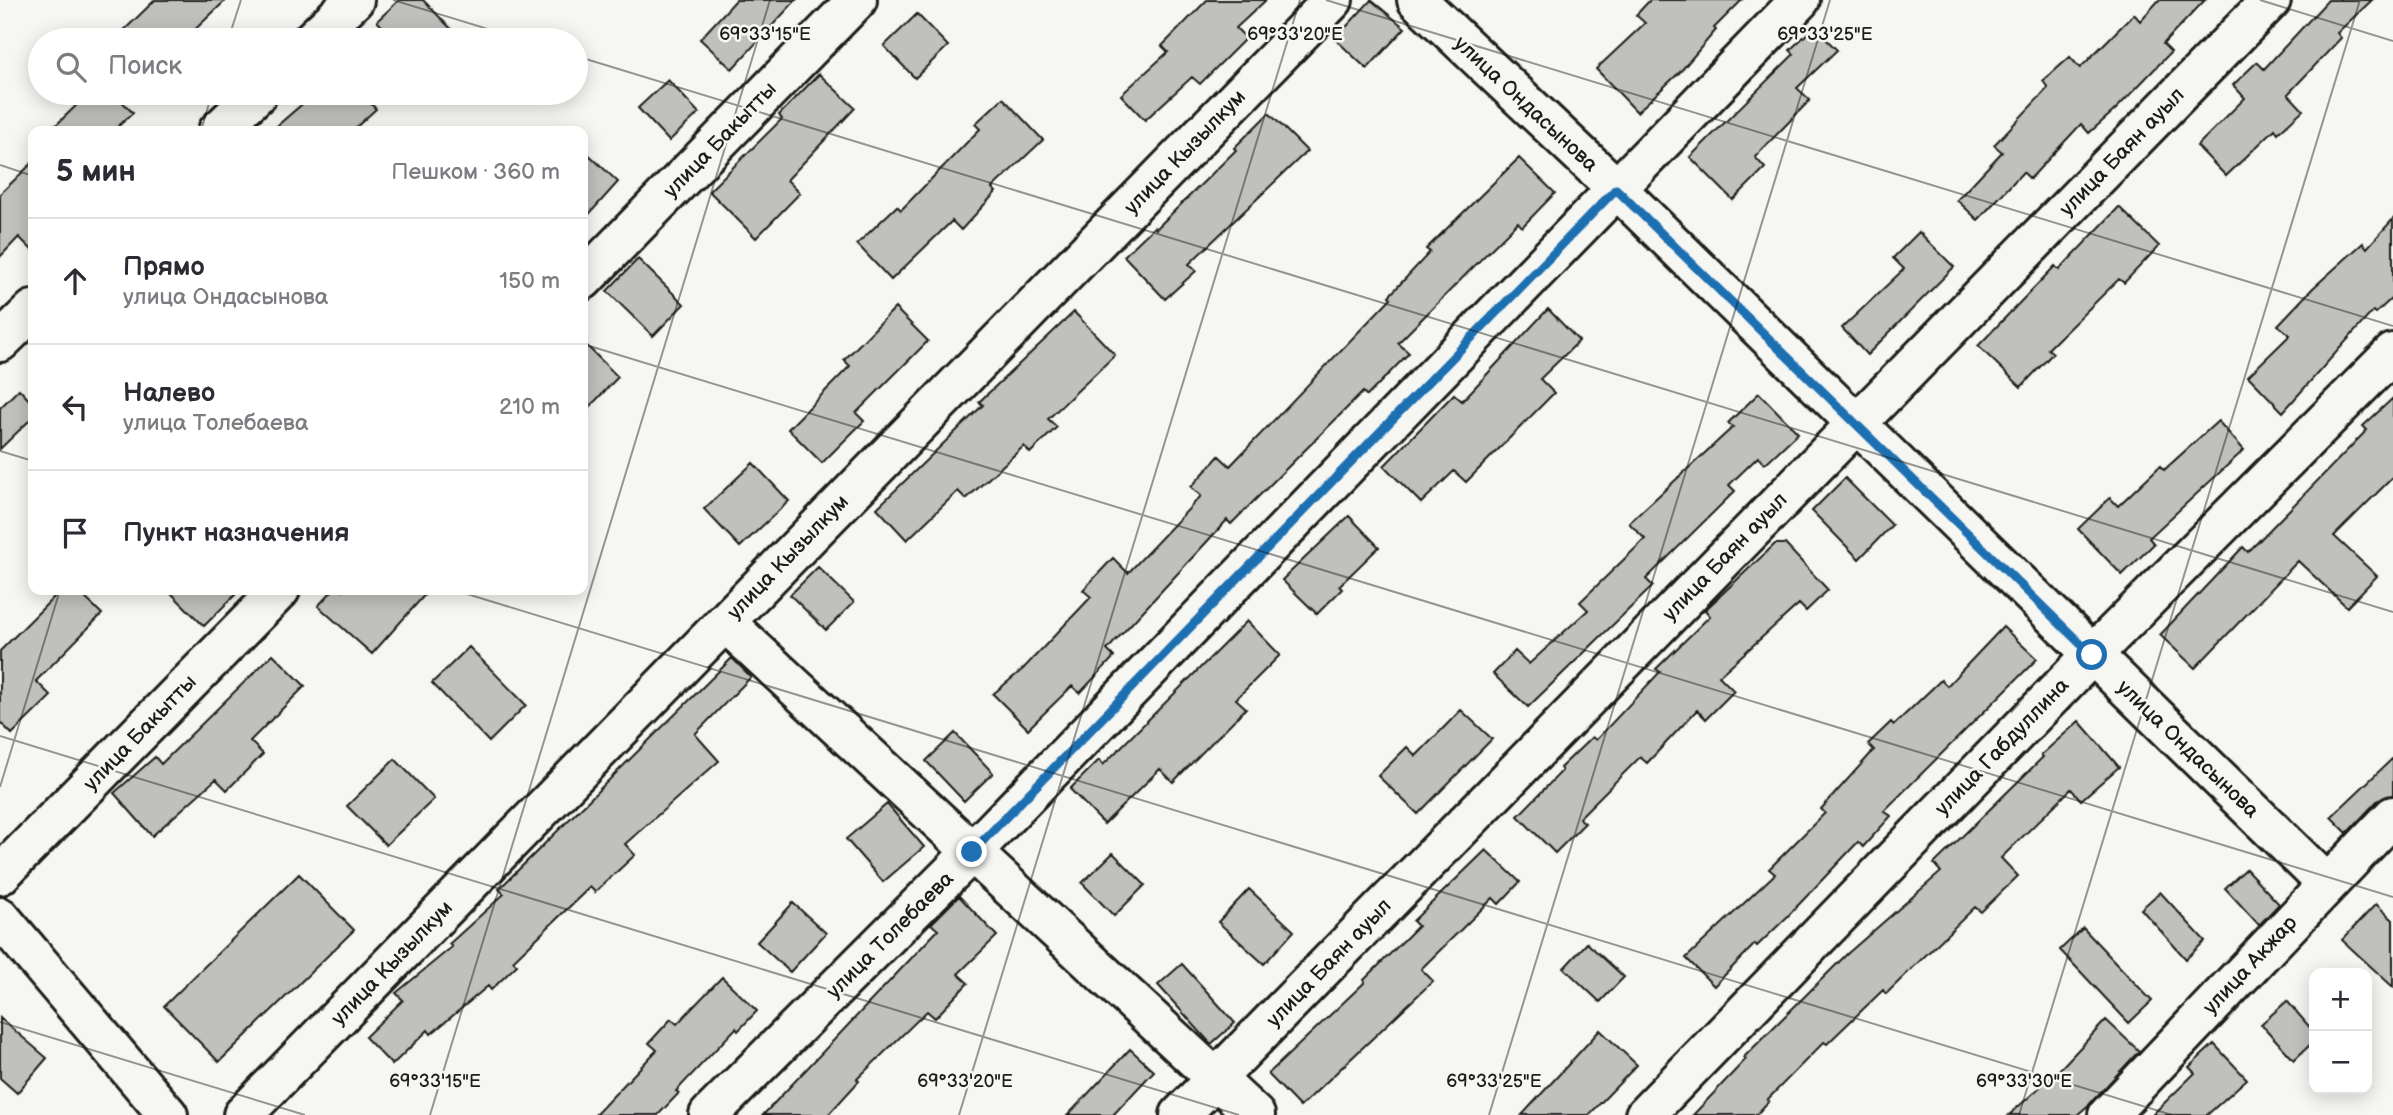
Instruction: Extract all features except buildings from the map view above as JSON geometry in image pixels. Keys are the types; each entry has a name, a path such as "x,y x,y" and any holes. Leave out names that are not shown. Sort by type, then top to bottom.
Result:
{"street":[{"path":"325,28 354,0"},
{"name":"улица Бакытты","path":"588,276 858,0"},
{"name":"улица Кызылкум","path":"243,1115 1333,0"},
{"name":"улица Ондасынова","path":"1416,0 1616,189 2326,884"},
{"name":"улица Толебаева","path":"709,1115 972,852 1800,0"},
{"name":"улица Баян ауыл","path":"1180,1115 2271,0"},
{"path":"223,126 245,105"},
{"path":"0,342 28,315"},
{"name":"улица Габдуллина","path":"1645,1115 2092,655 2393,353"},
{"name":"улица Бакытты","path":"0,876 275,595"},
{"path":"725,622 1255,1115"},
{"name":"улица Акжар","path":"2108,1115 2393,816"},
{"path":"0,916 168,1115"}],"route":[{"path":"972,852 1616,189 2092,655"}]}
